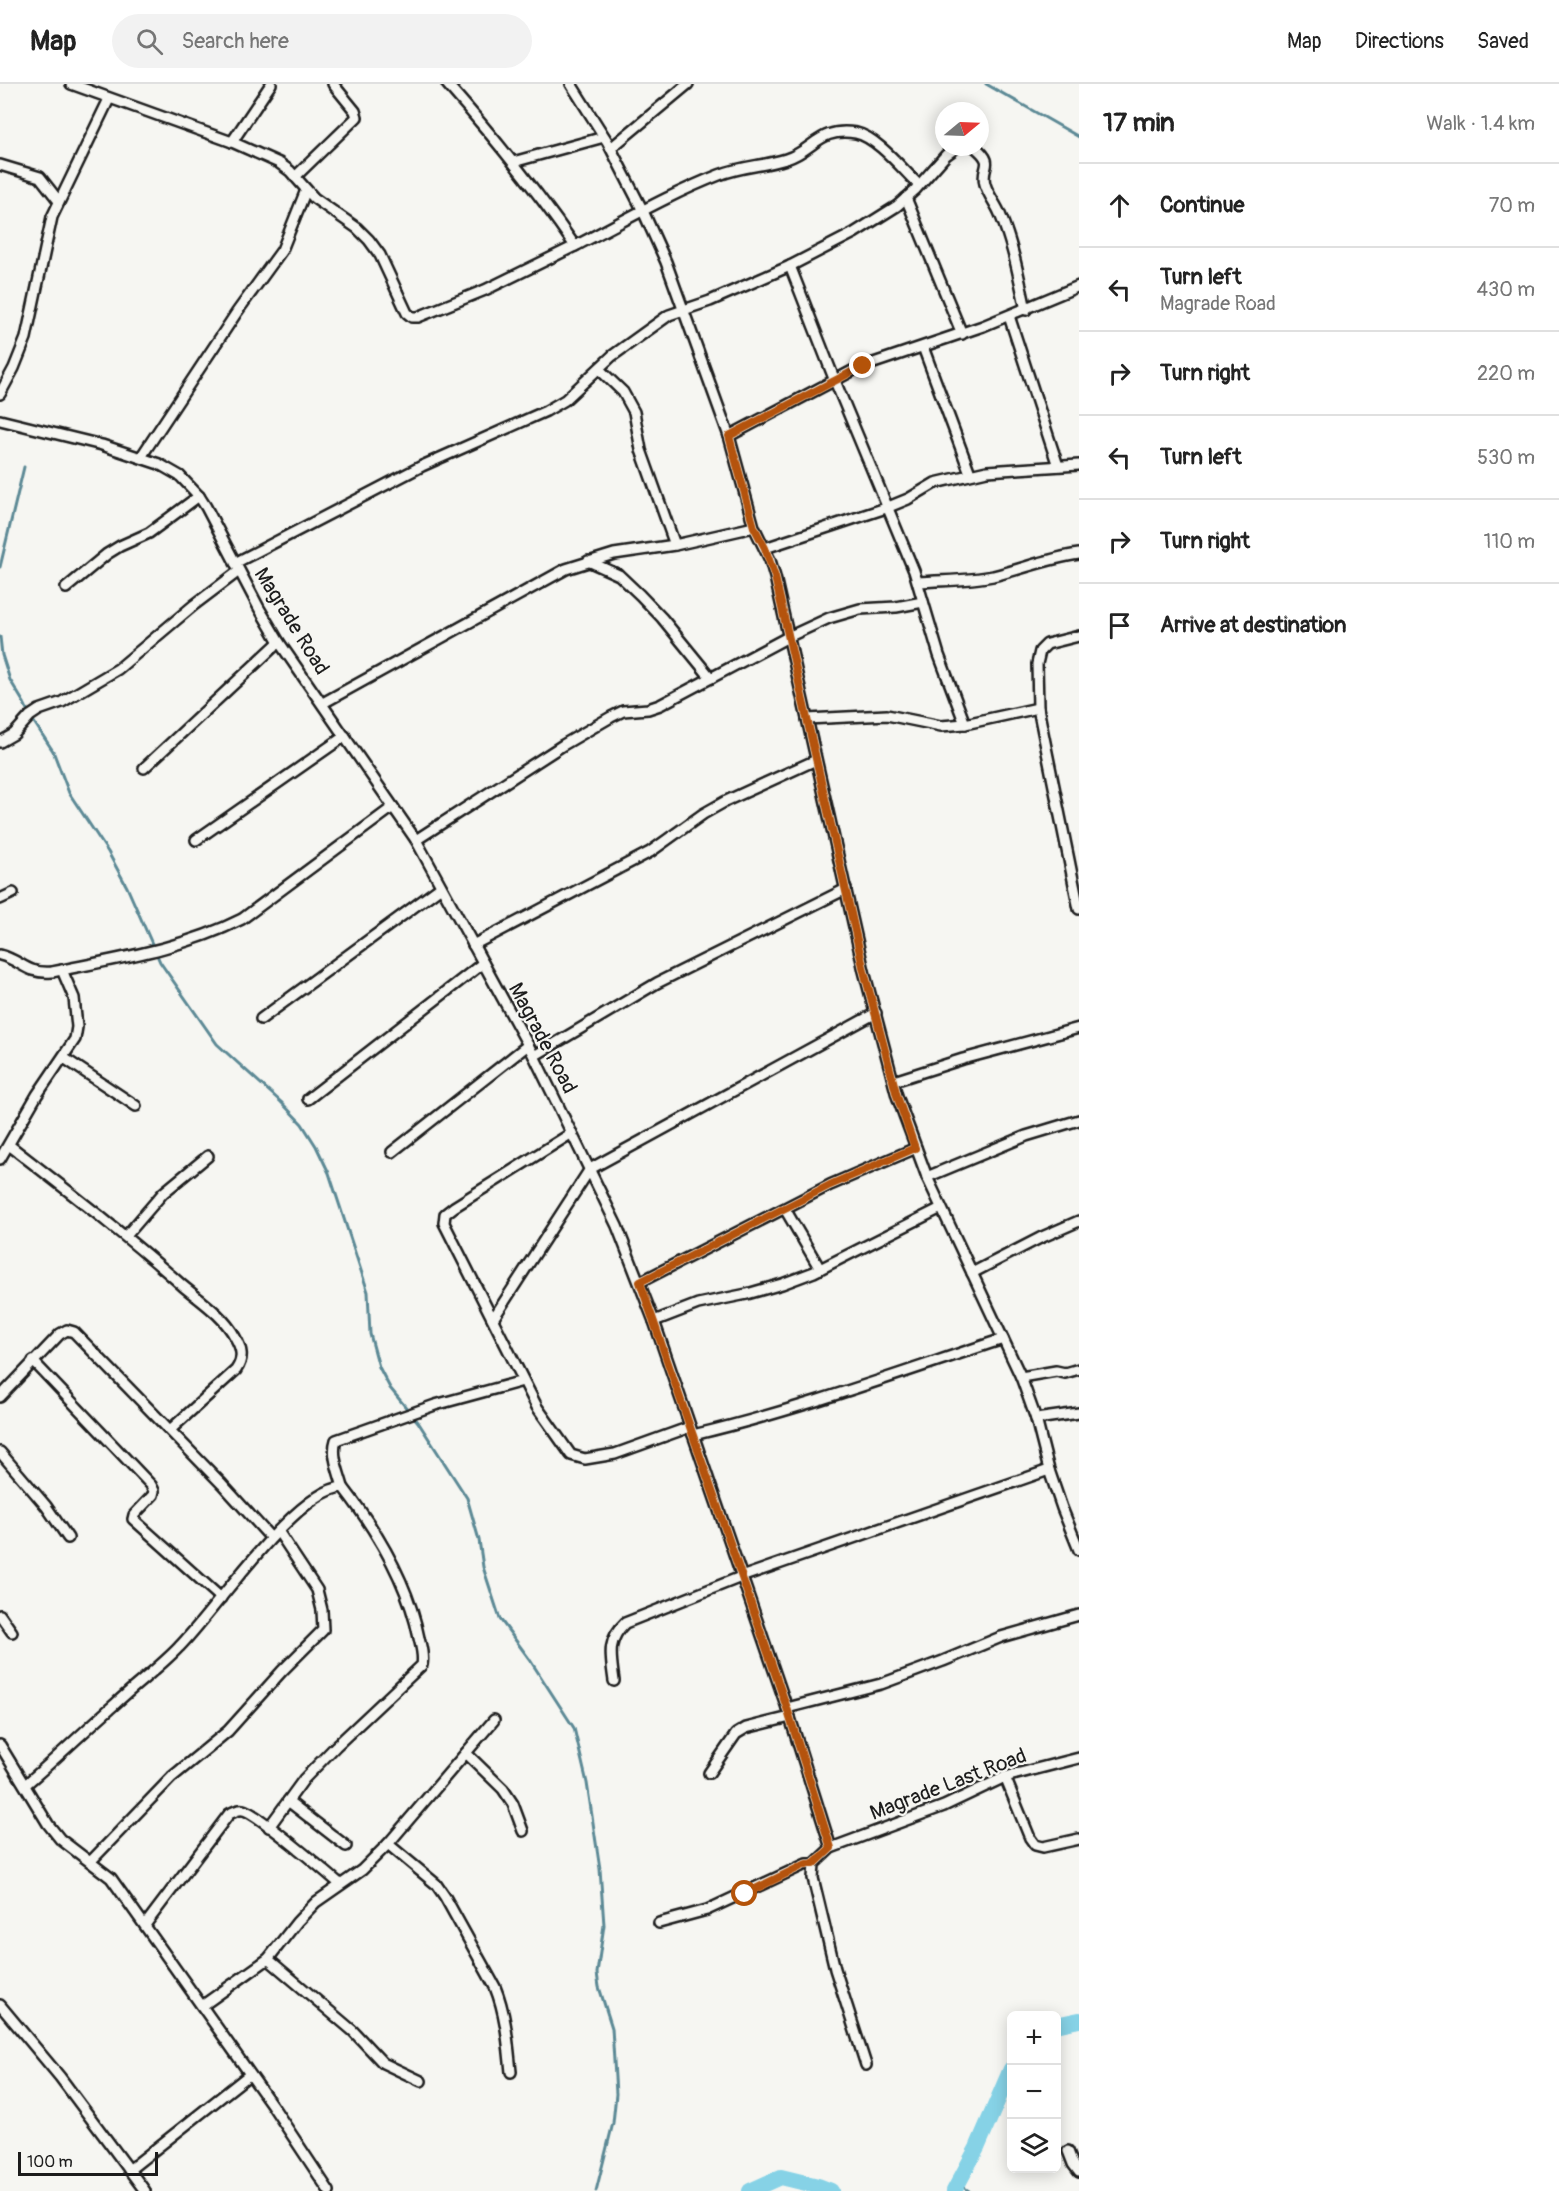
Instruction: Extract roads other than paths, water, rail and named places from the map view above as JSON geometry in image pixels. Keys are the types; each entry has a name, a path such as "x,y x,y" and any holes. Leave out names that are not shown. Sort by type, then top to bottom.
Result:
{"street":[{"path":"71,84 232,142 279,163 315,198 357,228 369,240 380,255 407,313 412,317 418,317 485,290 721,174 746,166 787,159 831,133 856,133 871,140 919,185"},
{"path":"232,142 271,84"},
{"path":"295,177 357,117 355,111 333,84"},
{"path":"447,84 513,162 575,246"},
{"path":"571,84 604,136 643,211 684,310 729,436 754,527 765,548 775,577 846,889 894,1082 915,1148 927,1177 1021,1377 1036,1419 1049,1470 1079,1550"},
{"path":"610,148 688,84"},
{"path":"0,394 26,338 47,234 58,200 109,99"},
{"path":"513,162 604,136"},
{"path":"0,742 14,734 30,716 39,710 62,702 118,669 237,567 422,466 546,411 577,390 599,369 662,320 790,266 854,233 906,198 945,156"},
{"path":"985,156 988,162 985,181 1014,255 1026,310"},
{"path":"0,165 40,177 58,200"},
{"path":"141,457 237,312 282,250 306,190"},
{"path":"906,198 962,334"},
{"path":"790,266 886,508 918,582 939,655 965,724"},
{"path":"729,436 863,366 962,334 1026,310 1079,286"},
{"path":"1009,316 1058,466"},
{"path":"923,347 970,473"},
{"path":"599,369 623,392 634,412 641,450 675,545"},
{"name":"Magrade Road","path":"0,420 141,457 180,476 199,496 279,642 416,840 534,1056 617,1226 654,1322 788,1713 831,1848"},
{"path":"765,548 886,508 908,499 927,486 970,473 1079,465"},
{"path":"66,588 106,554 149,533 199,496"},
{"path":"323,703 566,569 614,554 675,545 754,527"},
{"path":"918,582 971,580 1057,557 1079,554"},
{"path":"588,561 619,575 677,635 711,678"},
{"path":"416,840 563,745 623,711 648,709 660,705 789,637 843,613 923,602"},
{"path":"1079,636 1047,644 1040,651 1037,664 1038,708 1079,909"},
{"path":"144,768 279,642"},
{"path":"807,719 887,715 941,726 965,724 1038,708"},
{"path":"196,840 345,736"},
{"path":"473,945 650,852 703,814 726,801 816,760"},
{"path":"0,955 12,958 38,973 138,954 220,930 242,920 393,807"},
{"path":"261,1019 441,886"},
{"path":"534,1056 657,983 846,889"},
{"path":"0,898 13,893"},
{"path":"308,1099 483,963"},
{"path":"0,1159 37,1095 75,1039 77,1027 74,998 62,970"},
{"path":"493,1319 590,1169 876,1013"},
{"path":"894,1082 963,1059 1079,1028"},
{"path":"392,1152 528,1045"},
{"path":"64,1058 136,1106"},
{"path":"927,1177 1026,1136 1079,1120"},
{"path":"572,1133 453,1207 444,1218 444,1223 537,1407 566,1449 578,1458 594,1459 691,1431 752,1421 1004,1339"},
{"path":"9,1145 126,1236 224,1321 234,1336 242,1352 242,1362 170,1430"},
{"path":"640,1282 830,1185 915,1148"},
{"path":"126,1236 163,1193 208,1156"},
{"path":"654,1322 698,1304 765,1289 820,1269 941,1208"},
{"path":"785,1209 820,1269"},
{"path":"972,1273 1079,1221"},
{"path":"0,1397 60,1334 67,1330 74,1332 275,1535 317,1590 322,1610 323,1630 228,1731 172,1777 91,1861"},
{"path":"33,1360 151,1485 153,1495 133,1519 221,1598"},
{"path":"1021,1377 1079,1369"},
{"path":"269,1827 304,1779 422,1665 423,1657 415,1617 405,1589 375,1533 343,1486 334,1455 333,1447 336,1440 435,1405 523,1381"},
{"path":"1036,1419 1079,1413"},
{"path":"0,1452 46,1506 68,1538"},
{"path":"614,1681 612,1640 617,1630 625,1623 741,1577 1049,1470"},
{"path":"25,1785 179,1648 298,1511 321,1493 343,1486"},
{"path":"0,1615 12,1632"},
{"path":"709,1773 736,1734 746,1728 881,1684 1001,1637 1079,1615"},
{"path":"202,2006 268,1959 316,1902 362,1870 388,1844 494,1720"},
{"path":"0,1745 48,1824 60,1839 111,1878 272,2105 329,2191"},
{"path":"466,1754 503,1789 513,1804 524,1832"},
{"name":"Magrade Last Road","path":"831,1848 944,1806 1005,1777 1079,1758"},
{"path":"1005,1777 1029,1838 1035,1845 1043,1847 1079,1839"},
{"path":"288,1801 346,1845"},
{"path":"145,1925 229,1814 237,1810 244,1810 269,1827 340,1884"},
{"path":"388,1844 436,1884 495,1987 501,2002 512,2072"},
{"path":"831,1848 814,1864 813,1878 835,1969 867,2065"},
{"path":"659,1923 707,1910 806,1864 814,1864"},
{"path":"268,1959 353,2031 383,2063 421,2081"},
{"path":"0,2005 60,2077 145,2191"},
{"path":"129,2169 249,2075"},
{"path":"1068,2151 1072,2164 1079,2172"}],"waterway":[{"path":"986,84 1079,137"},
{"path":"0,567 24,467"},
{"path":"0,637 2,655 10,680 53,751 69,793 108,852 127,887 160,962 217,1044 281,1102 302,1124 316,1146 329,1173 368,1292 370,1334 379,1367 390,1388 418,1422 467,1498 479,1540 483,1567 500,1619 574,1728 587,1783 600,1869 604,1925 597,1973 612,2028 616,2094 613,2123 596,2191"},
{"path":"1061,2024 1079,2020"},
{"path":"954,2191 977,2148 1007,2078"},
{"path":"750,2191 781,2177 831,2191"},
{"path":"957,2183 969,2191"}]}
